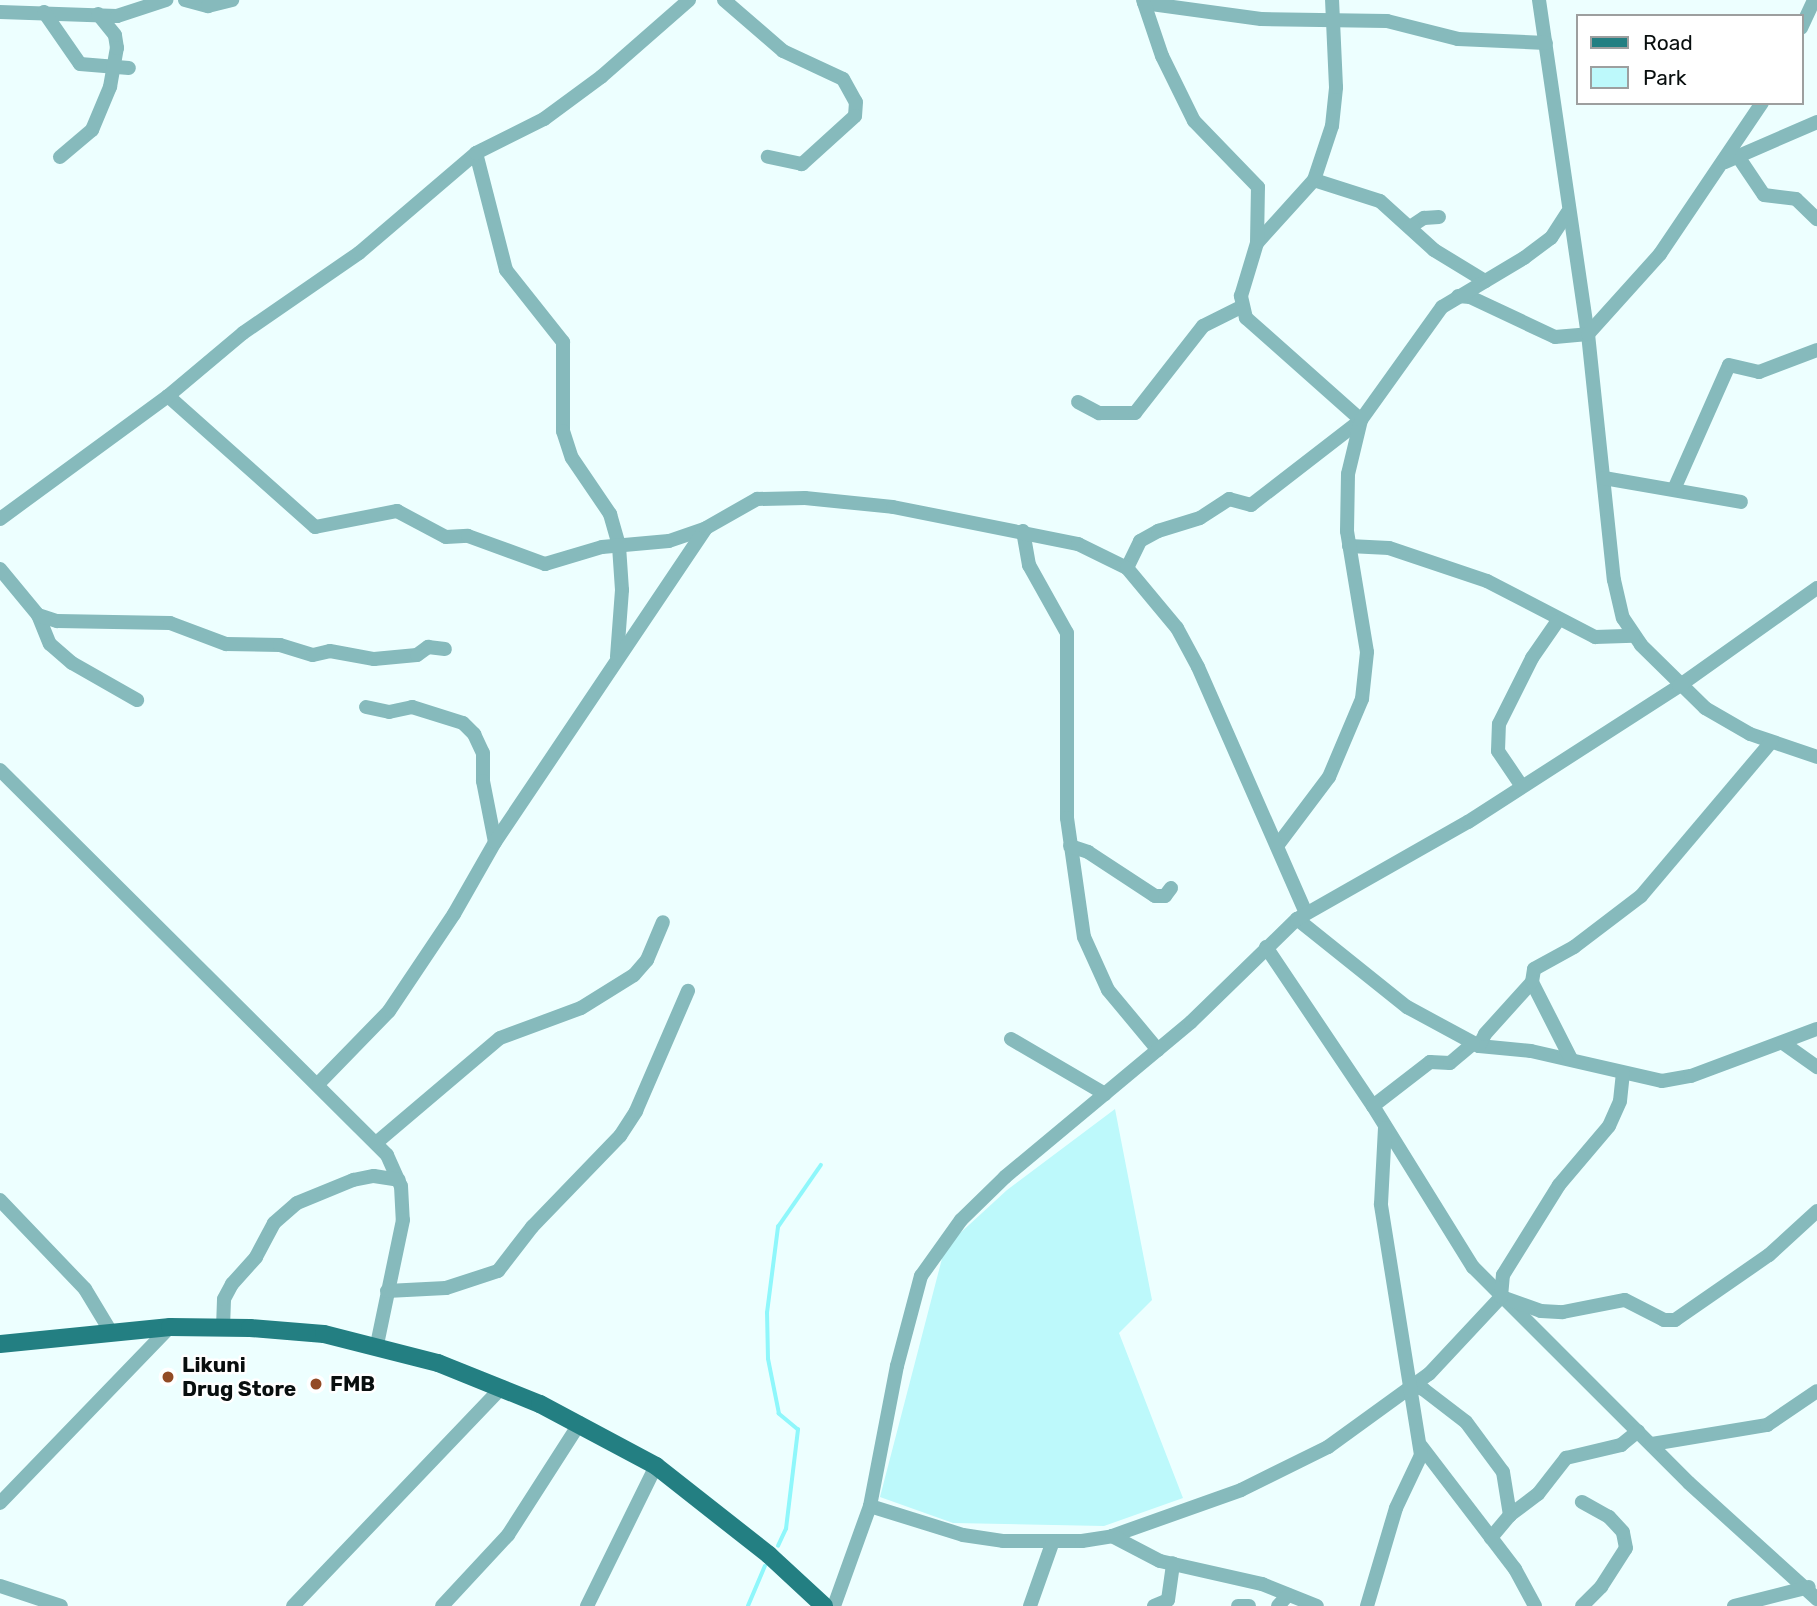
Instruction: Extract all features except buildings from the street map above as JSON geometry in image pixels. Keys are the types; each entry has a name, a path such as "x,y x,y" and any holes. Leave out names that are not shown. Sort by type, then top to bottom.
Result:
{"main road":[{"path":"0,1344 170,1328 324,1334 377,1344 502,1387 580,1423 656,1466 824,1606"}],"street":[{"path":"0,12 129,14 166,0"},
{"path":"185,0 208,6 232,0"},
{"path":"0,519 168,396 243,333 359,253 476,153 553,112 633,52 689,0"},
{"path":"724,0 783,51 843,79 856,102 855,116 802,164 768,157"},
{"path":"1257,243 1314,180 1336,106 1332,0"},
{"path":"1539,0 1567,213 1588,334 1614,580 1633,636 1679,686 1726,722 1771,742 1817,757"},
{"path":"1803,24 1814,0"},
{"path":"1361,420 1253,329 1241,307 1245,276 1257,243 1258,187 1194,121 1162,56 1143,1 1261,19 1333,18 1387,21 1458,39 1546,43"},
{"path":"44,12 80,64 129,68"},
{"path":"60,157 83,139 101,116 113,68 115,35 98,14"},
{"path":"1458,296 1470,297 1555,337 1588,334 1660,254 1761,105"},
{"path":"1715,169 1737,155 1817,122"},
{"path":"476,153 506,270 563,342 563,431 572,458 610,514 619,546 622,590 617,661"},
{"path":"1737,155 1764,195 1796,199 1817,219"},
{"path":"1314,180 1380,201 1434,250 1485,281"},
{"path":"1127,568 1140,541 1158,531 1200,518 1229,499 1251,505 1361,420 1430,320 1458,296 1551,238 1567,213"},
{"path":"1410,227 1424,218 1439,217"},
{"path":"1078,402 1099,413 1135,413 1203,326 1241,307"},
{"path":"1675,487 1729,365 1759,372 1817,350"},
{"path":"168,396 315,527 397,511 446,537 468,536 545,564 619,546 669,541 705,528 742,505 774,496 894,507 1023,531 1101,551 1127,568 1177,628 1277,846 1301,916 1407,1007 1476,1045 1571,1059 1623,1073 1677,1080 1817,1029"},
{"path":"1277,846 1329,777 1362,699 1367,652 1349,546 1348,474 1361,420"},
{"path":"1604,478 1675,487 1741,502"},
{"path":"318,1083 389,1011 454,914 495,842 705,528"},
{"path":"1023,531 1029,565 1068,633 1070,846 1084,937 1095,967 1108,990 1158,1050"},
{"path":"1349,546 1389,548 1487,581 1557,622 1595,638 1633,636"},
{"path":"0,569 38,615 50,644 72,663 137,701"},
{"path":"834,1606 870,1506 897,1366 921,1276 961,1220 1158,1050 1301,916 1457,828 1679,686 1817,588"},
{"path":"38,615 57,621 170,622 226,644 280,645 313,655 330,651 374,659 417,655 428,648 445,649"},
{"path":"1521,785 1498,751 1499,724 1532,658 1557,622"},
{"path":"366,707 389,712 412,707 463,723 474,734 483,754 483,781 495,842"},
{"path":"1373,1106 1430,1062 1450,1063 1476,1045 1532,982 1534,969 1580,942 1641,896 1771,742"},
{"path":"0,770 376,1143 399,1180 403,1220 377,1344"},
{"path":"1070,846 1088,852 1155,896 1164,896 1171,888"},
{"path":"376,1143 500,1038 581,1008 634,975 647,960 663,922"},
{"path":"1266,947 1373,1106 1473,1267 1652,1444 1817,1599"},
{"path":"1532,982 1571,1059"},
{"path":"387,1291 446,1288 498,1271 532,1227 620,1136 636,1111 688,991"},
{"path":"1011,1038 1105,1094"},
{"path":"1783,1043 1817,1067"},
{"path":"870,1506 963,1535 1003,1541 1053,1541 1112,1536 1241,1490 1328,1447 1410,1385 1429,1374 1501,1297 1503,1275 1552,1195 1609,1126 1620,1101 1623,1073"},
{"path":"1367,1606 1396,1508 1419,1464 1420,1446 1381,1204 1385,1128"},
{"path":"223,1328 224,1299 232,1284 256,1257 274,1223 297,1203 353,1181 374,1176 399,1180"},
{"path":"0,1200 85,1289 111,1332"},
{"path":"1501,1297 1541,1311 1563,1312 1625,1300 1664,1320 1675,1320 1769,1255 1817,1211"},
{"path":"0,1503 170,1328"},
{"path":"1410,1385 1444,1402 1477,1435 1503,1472 1510,1516"},
{"path":"293,1606 502,1387"},
{"path":"1652,1444 1767,1425 1817,1391"},
{"path":"442,1606 508,1535 580,1423"},
{"path":"1491,1538 1510,1516 1538,1494 1566,1458 1621,1445 1638,1430"},
{"path":"1420,1446 1491,1538 1535,1606"},
{"path":"587,1606 656,1466"},
{"path":"1581,1606 1601,1587 1626,1548 1623,1532 1609,1517 1582,1502"},
{"path":"1112,1536 1173,1563 1289,1595 1317,1606"},
{"path":"1030,1606 1053,1541"},
{"path":"1154,1606 1168,1600 1173,1563"},
{"path":"0,1586 61,1606"},
{"path":"1734,1606 1801,1586 1817,1587"},
{"path":"1278,1606 1289,1595"},
{"path":"1238,1606 1249,1606"}],"green space":[{"path":"1115,1109 1152,1300 1119,1333 1183,1498 1104,1526 953,1523 880,1497 945,1247 1007,1190"}],"waterway":[{"path":"778,1546 786,1529 798,1430 779,1414 768,1359 767,1313 778,1227 821,1165"},
{"path":"748,1606 765,1566"}],"place":[{"name":"Likuni Drug Store","path":"168,1377"},
{"name":"FMB","path":"316,1384"}]}
